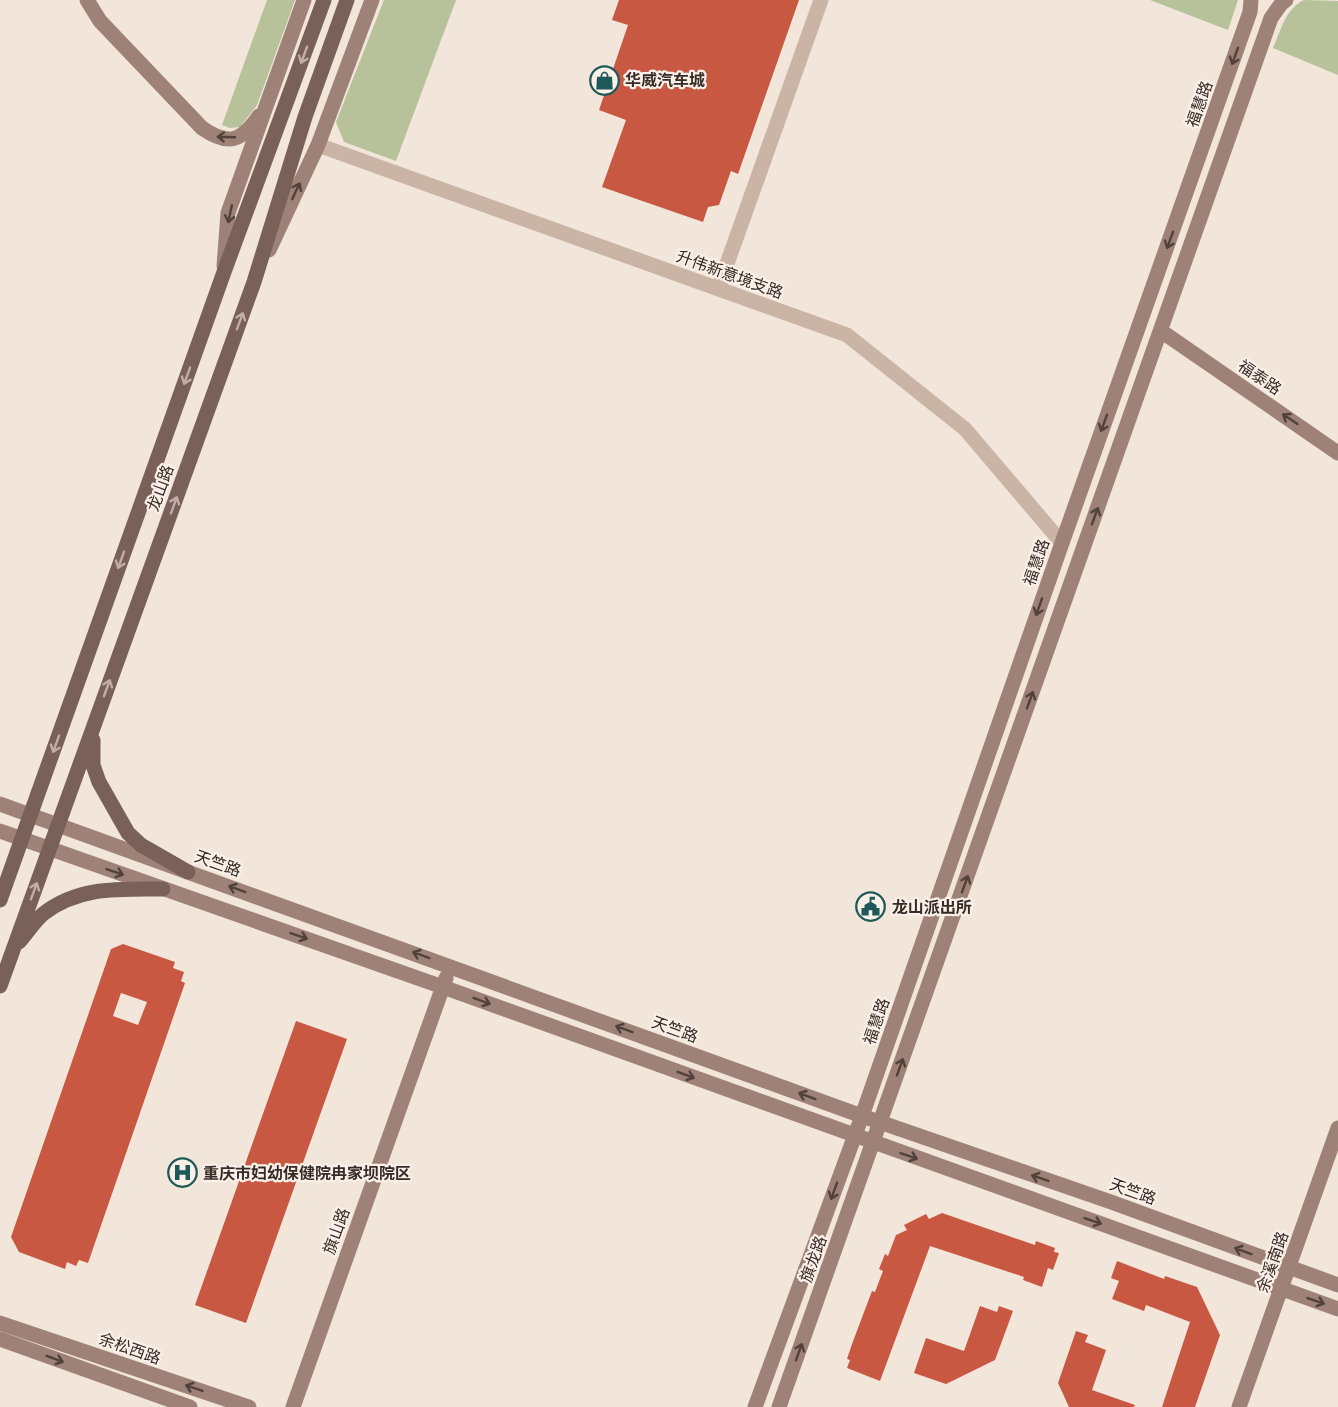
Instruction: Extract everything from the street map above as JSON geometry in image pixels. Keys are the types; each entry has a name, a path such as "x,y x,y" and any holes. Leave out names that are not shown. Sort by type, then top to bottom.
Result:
{"main road":[{"path":"87,0 100,21 202,128 218,138 240,137 251,128 267,103"},
{"path":"224,272 228,213 304,0"},
{"name":"龙山路","path":"0,900 224,272 324,0"},
{"name":"龙山路","path":"0,986 254,282 305,117 346,0"},
{"path":"254,282 318,145 372,0"},
{"path":"880,1122 1271,18 1286,0"},
{"path":"1251,6 1264,4 1269,9 1271,18"},
{"name":"福慧路","path":"755,1407 862,1116 1251,6"},
{"name":"福泰路","path":"1161,331 1338,453"},
{"path":"94,726 93,765 99,782 128,833 141,846 188,872"},
{"name":"天竺路","path":"0,804 862,1116 1111,1202 1338,1285"},
{"path":"0,831 443,987 1338,1309"},
{"path":"13,949 42,915 62,901 103,889 163,889"},
{"name":"旗山路","path":"293,1407 450,966"},
{"name":"旗龙路","path":"779,1407 880,1122"},
{"name":"余溪南路","path":"1239,1407 1338,1128"},
{"name":"余松西路","path":"0,1323 249,1407"},
{"path":"0,1339 190,1407"}],"street":[{"path":"718,289 821,0"},
{"name":"升伟新意境支路","path":"318,145 847,335 965,429 1062,543"}],"green space":[{"path":"267,0 295,0 257,105 240,127 230,128 222,125"},
{"path":"384,0 456,0 396,161 344,142 336,122"},
{"path":"1150,0 1238,0 1228,30"},
{"path":"1304,0 1338,1 1338,75 1273,48 1288,15"}],"building":[{"path":"619,0 799,0 738,174 731,171 719,205 708,207 703,222 602,187 626,120 599,110 628,25 612,20"},
{"path":"123,944 175,962 173,968 184,972 181,981 185,983 88,1263 79,1260 76,1266 67,1262 65,1269 19,1252 11,1237 111,949","holes":["121,993 147,1002 138,1025 113,1016"]},
{"path":"296,1021 347,1039 246,1323 195,1305"},
{"path":"942,1213 1035,1245 1036,1241 1055,1248 1054,1252 1059,1253 1053,1270 1048,1268 1042,1287 1023,1280 1024,1277 930,1246 880,1381 847,1368 850,1360 847,1359 852,1344 872,1291 875,1292 883,1271 879,1269 885,1254 888,1256 896,1235 907,1230 904,1225 926,1214 929,1219"},
{"path":"1117,1261 1164,1279 1165,1276 1197,1287 1220,1335 1195,1407 1162,1407 1190,1322 1146,1305 1144,1311 1112,1299 1119,1281 1111,1278"},
{"path":"980,1306 997,1312 999,1306 1013,1311 995,1360 946,1384 914,1373 926,1338 964,1351"},
{"path":"1076,1331 1088,1335 1085,1342 1106,1350 1092,1390 1135,1405 1134,1407 1069,1407 1058,1383"}],"place":[{"name":"华威汽车城","path":"604,80"},
{"name":"龙山派出所","path":"871,907"},
{"name":"重庆市妇幼保健院冉家坝院区","path":"182,1173"}]}
